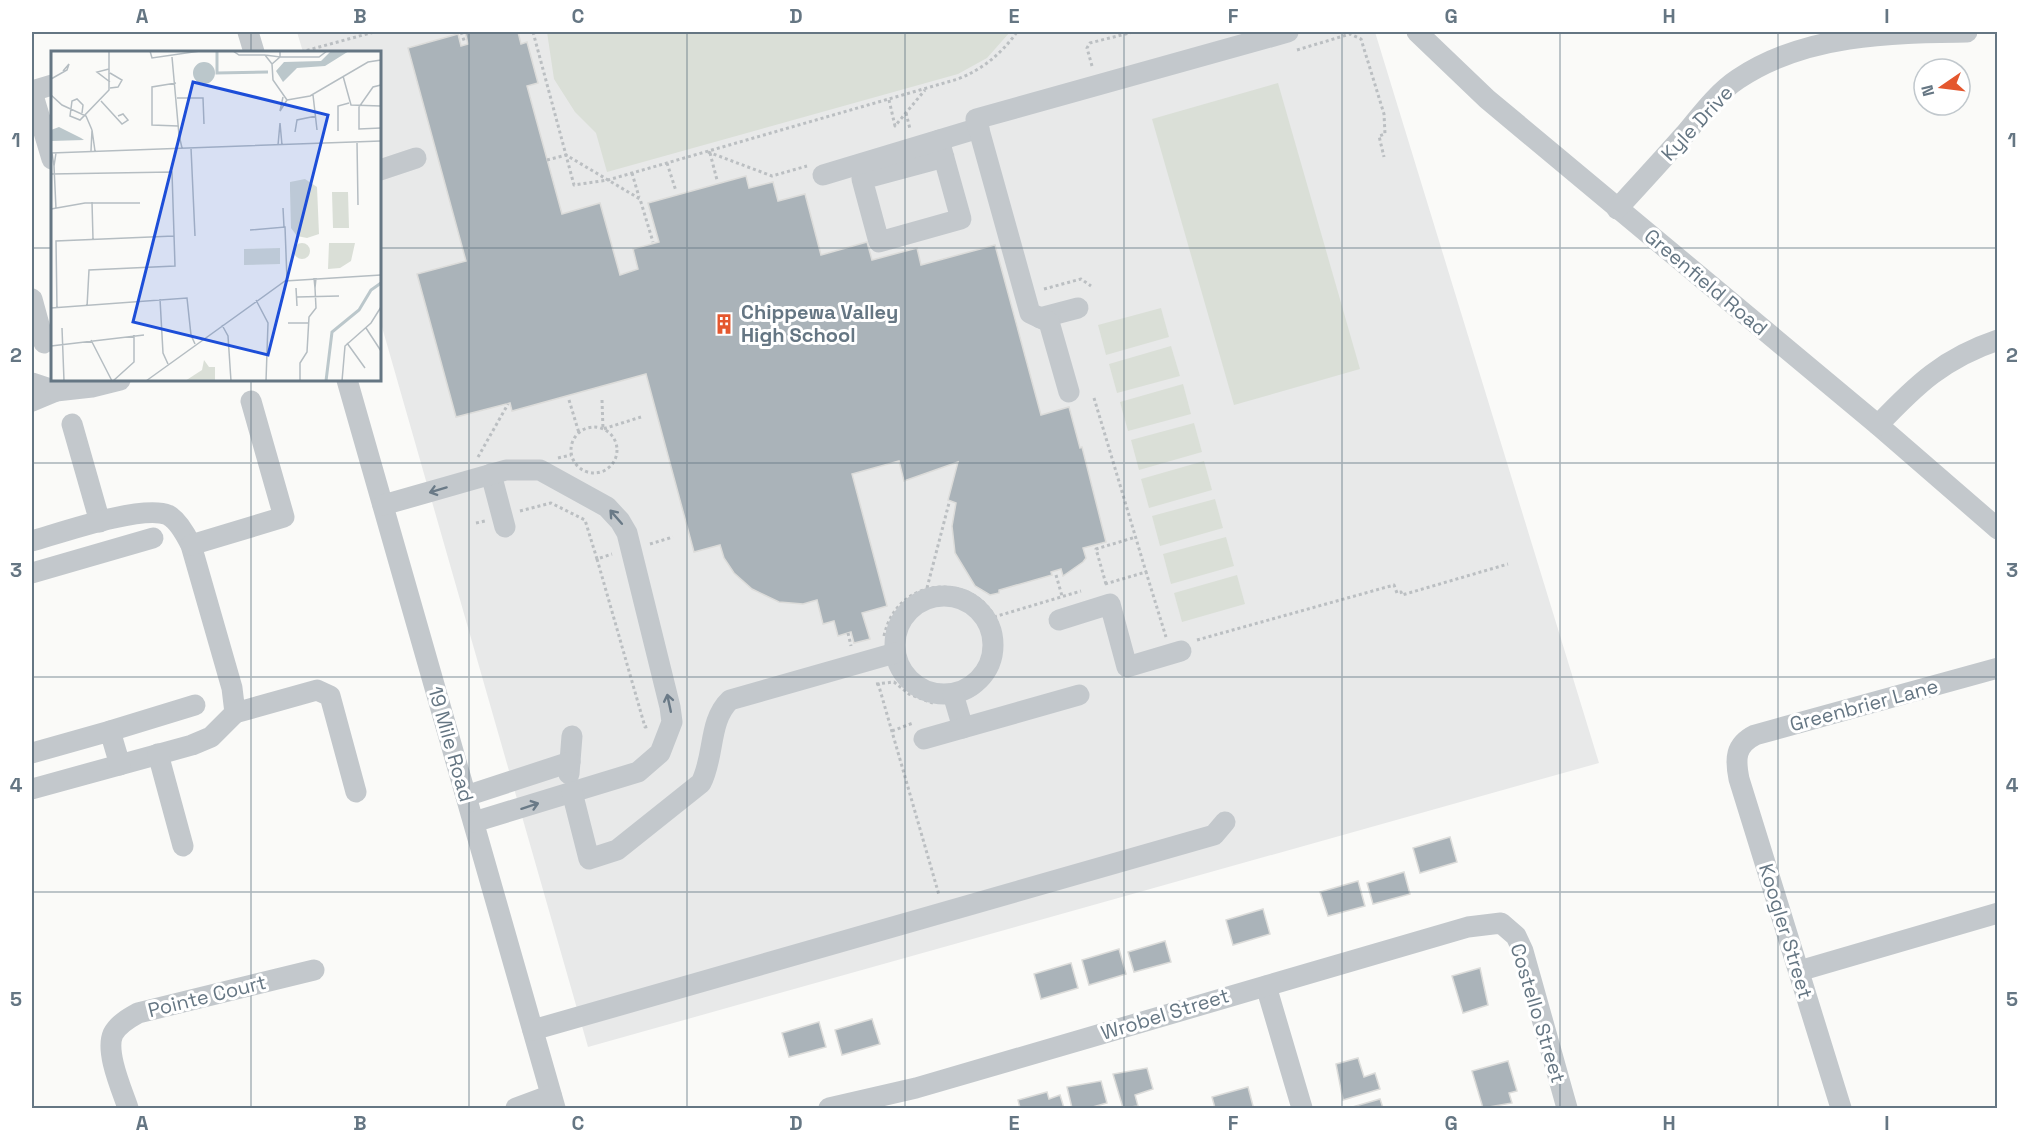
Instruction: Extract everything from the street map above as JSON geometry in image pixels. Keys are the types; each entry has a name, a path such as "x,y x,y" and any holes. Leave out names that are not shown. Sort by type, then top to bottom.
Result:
{"street":[{"path":"248,32 254,51"},
{"path":"1069,392 1049,322 1030,313 976,119 1288,32"},
{"name":"Greenfield Road","path":"1417,32 1487,99 1878,425 1998,529"},
{"name":"Kyle Drive","path":"1617,209 1715,99 1738,79 1768,62 1856,36 1967,32"},
{"path":"51,85 32,91 51,156"},
{"path":"823,175 860,172 941,149 979,128"},
{"path":"860,172 879,242 961,219 941,149"},
{"path":"381,170 416,158"},
{"path":"32,299 44,342"},
{"path":"1040,318 1078,308"},
{"path":"1878,425 1909,393 1953,358 1998,340"},
{"path":"32,401 56,392 116,381"},
{"name":"19 Mile Road","path":"347,381 553,1102"},
{"path":"32,383 56,392"},
{"path":"190,545 284,517 251,401"},
{"path":"72,424 100,522"},
{"path":"383,505 482,470 523,468 540,470 559,478 607,507 620,521 629,541 672,722 660,753 650,764 626,777 474,822"},
{"path":"482,470 503,522"},
{"path":"32,541 145,512 168,516 184,531 190,545 232,688 235,713"},
{"path":"54,535 62,564"},
{"path":"32,573 153,538"},
{"path":"572,736 570,792 590,859 617,850 702,783 708,770 716,722 721,709 730,700 889,646 895,638 899,623 908,610 921,601 935,596 950,596 978,609 987,621 992,636 991,659 980,679 968,689 953,694 937,695 922,690 909,681 889,646"},
{"path":"1059,620 1110,604 1127,668 1186,646"},
{"name":"Greenbrier Lane","path":"1737,752 1741,744 1755,735 1998,668"},
{"path":"32,789 192,745 211,737 235,713 317,690 330,696 356,792"},
{"path":"953,694 963,729"},
{"path":"924,739 1079,695"},
{"path":"32,753 195,705"},
{"path":"110,731 120,765"},
{"name":"Koogler Street","path":"1737,752 1738,779 1841,1108"},
{"path":"158,754 183,846"},
{"path":"466,796 570,762"},
{"path":"533,1030 1214,835 1226,822"},
{"path":"1798,971 1998,912"},
{"name":"Wrobel Street","path":"829,1108 916,1088 1468,927 1501,923"},
{"name":"Costello Street","path":"1501,923 1516,936 1523,951 1567,1108"},
{"name":"Pointe Court","path":"128,1108 110,1045 113,1033 124,1022 138,1013 314,970"},
{"path":"1266,986 1302,1108"},
{"path":"516,1108 553,1102"}],"path":[{"path":"305,51 374,32"},
{"path":"461,32 465,44"},
{"path":"533,32 574,185 608,180 927,89 981,69 1006,47 1017,32"},
{"path":"1097,85 1087,48 1090,43 1133,32"},
{"path":"1286,53 1350,33 1361,39 1384,114 1385,134 1379,136 1384,157"},
{"path":"889,100 895,126 927,89"},
{"path":"709,152 772,176 820,163 823,175"},
{"path":"709,152 717,180"},
{"path":"548,160 566,155 640,199"},
{"path":"667,163 676,192"},
{"path":"632,173 653,242"},
{"path":"1025,294 1081,279 1091,286"},
{"path":"1094,398 1146,572"},
{"path":"569,400 579,433"},
{"path":"602,400 603,429 615,441 616,455 610,467 598,473 584,471 574,462 571,448 579,433 591,428 603,429 641,417"},
{"path":"482,470 508,404"},
{"path":"476,523 503,522 551,503 585,520 645,727 652,725"},
{"path":"927,588 949,503"},
{"path":"645,545 673,537"},
{"path":"1106,584 1096,549 1136,537"},
{"path":"597,559 619,552"},
{"path":"1186,646 1394,585 1397,593 1401,592 1402,595 1508,564"},
{"path":"1056,575 1062,596"},
{"path":"889,646 889,619 907,597 927,588 941,586 959,588 975,596 988,608 997,623"},
{"path":"878,683 941,900"}],"shaded area":[{"path":"297,32 1375,32 1599,763 588,1047 381,323 381,51 303,51"},
{"path":"547,32 1010,32 987,58 958,74 607,172 596,133 575,112 554,79"},
{"path":"1278,83 1360,369 1234,405 1152,119"},
{"path":"1161,308 1169,337 1106,355 1098,325"},
{"path":"1171,346 1180,376 1117,393 1109,364"},
{"path":"1183,384 1191,414 1128,431 1120,402"},
{"path":"1194,423 1202,452 1139,470 1131,440"},
{"path":"1204,461 1212,490 1149,508 1141,479"},
{"path":"1215,499 1223,528 1160,546 1152,516"},
{"path":"1226,537 1234,566 1171,584 1163,554"},
{"path":"1237,575 1245,604 1182,622 1174,593"}],"building":[{"name":"Chippewa Valley High School","path":"465,32 518,32 521,44 527,42 538,83 527,86 562,214 600,203 620,275 638,269 633,249 659,242 648,203 746,176 749,188 773,182 778,201 805,194 821,255 867,242 872,260 917,248 921,265 995,245 1041,415 1069,407 1080,448 1082,447 1106,542 1083,548 1086,558 1063,576 1061,569 1051,572 1052,575 999,590 999,593 990,595 975,586 955,553 952,526 956,503 948,500 958,462 904,481 899,461 852,474 887,606 862,613 870,639 854,643 851,632 838,636 834,621 823,624 817,600 803,604 779,602 752,589 734,573 724,558 720,545 694,552 646,374 512,411 510,403 456,417 417,274 466,261 408,48 458,34 461,46 468,44"},
{"path":"1450,837 1457,862 1420,873 1413,848"},
{"path":"1404,872 1410,894 1373,904 1367,883"},
{"path":"1358,881 1365,906 1328,916 1320,892"},
{"path":"1263,909 1270,934 1233,945 1226,920"},
{"path":"1165,941 1171,962 1134,972 1128,952"},
{"path":"1119,949 1126,974 1089,985 1082,960"},
{"path":"1071,963 1078,988 1041,999 1034,974"},
{"path":"1480,968 1488,1005 1463,1013 1452,976"},
{"path":"872,1019 880,1044 842,1055 835,1030"},
{"path":"819,1022 826,1047 789,1057 782,1033"},
{"path":"1358,1058 1364,1077 1375,1073 1380,1089 1343,1100 1336,1064"},
{"path":"1508,1061 1517,1091 1509,1093 1512,1103 1483,1108 1472,1071"},
{"path":"1147,1068 1153,1089 1135,1095 1138,1106 1123,1108 1113,1074"},
{"path":"1101,1081 1107,1103 1089,1108 1072,1108 1067,1087"},
{"path":"1248,1087 1253,1106 1251,1108 1215,1108 1212,1097"},
{"path":"1047,1092 1049,1099 1060,1095 1064,1108 1020,1108 1018,1100"},
{"path":"1380,1099 1383,1108 1352,1107"}],"place":[{"name":"Chippewa Valley High School","path":"724,324"}]}
